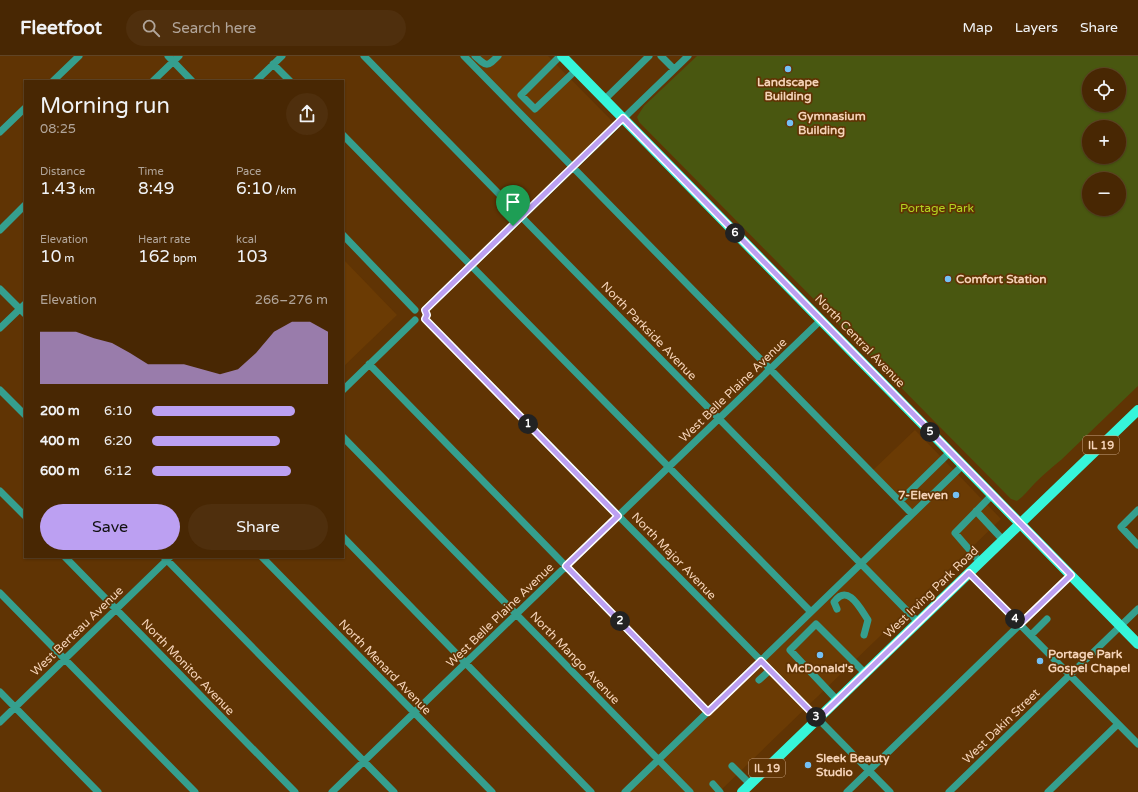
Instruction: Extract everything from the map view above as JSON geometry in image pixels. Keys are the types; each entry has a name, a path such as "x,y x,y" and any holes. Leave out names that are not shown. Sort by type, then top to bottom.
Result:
{"main road":[{"name":"North Central Avenue","path":"561,56 605,99 1138,644"},
{"name":"West Irving Park Road","path":"742,792 1138,410"}],"street":[{"path":"54,80 79,56"},
{"path":"154,80 170,59 179,56"},
{"path":"257,80 282,56"},
{"name":"North Parkside Avenue","path":"364,56 918,622"},
{"path":"464,56 912,514"},
{"path":"475,56 484,65 490,63 498,56"},
{"path":"561,56 521,95 535,109 576,70"},
{"path":"605,99 649,56"},
{"path":"661,56 674,69"},
{"path":"425,310 688,56"},
{"path":"170,59 191,80"},
{"path":"273,64 289,80"},
{"path":"0,132 24,109"},
{"path":"344,137 811,612"},
{"path":"0,230 24,206"},
{"path":"344,236 415,310"},
{"path":"0,289 23,309 0,328"},
{"path":"415,310 420,308 425,310"},
{"path":"415,310 413,316 415,320"},
{"path":"415,320 419,322 425,319 427,315 425,310"},
{"name":"North Major Avenue","path":"425,319 890,792"},
{"path":"344,389 415,320"},
{"name":"West Belle Plaine Avenue","path":"332,792 821,320"},
{"path":"369,364 708,712"},
{"path":"0,390 24,414"},
{"name":"North Mango Avenue","path":"344,438 690,792"},
{"path":"900,502 950,452"},
{"path":"625,792 963,465"},
{"path":"0,491 24,515"},
{"path":"980,562 955,533 992,495"},
{"path":"1138,510 1121,527 1138,545"},
{"path":"976,512 1003,540"},
{"path":"344,538 591,792"},
{"name":"North Monitor Avenue","path":"66,558 295,792"},
{"path":"167,558 394,792"},
{"name":"West Berteau Avenue","path":"0,722 167,558"},
{"name":"North Menard Avenue","path":"263,558 492,792"},
{"path":"969,573 1138,744"},
{"path":"847,792 1071,575"},
{"path":"0,593 195,792"},
{"path":"837,609 834,602 839,596 844,595 851,597 868,620 864,636"},
{"name":"West Dakin Street","path":"949,792 1138,609"},
{"path":"1031,635 1047,619"},
{"path":"837,700 790,650 816,624 865,673"},
{"path":"759,680 770,670"},
{"path":"0,692 98,792"},
{"path":"1048,792 1118,724"},
{"path":"732,766 750,784"},
{"path":"713,784 720,792"}],"shaded area":[{"path":"462,56 548,56 615,124 571,167"},
{"path":"344,260 397,315 344,366"},
{"path":"915,430 1001,519 719,792 627,792 914,515 872,471"}],"green space":[{"name":"Portage Park","path":"697,56 1138,56 1138,386 1038,480 1022,497 1017,501 1011,499 639,122 637,117 644,106"}],"place":[{"name":"Landscape Building","path":"788,69"},
{"name":"Gymnasium Building","path":"790,123"},
{"name":"Comfort Station","path":"948,279"},
{"name":"7-Eleven","path":"956,495"},
{"name":"McDonald's","path":"820,655"},
{"name":"Portage Park Gospel Chapel","path":"1040,661"},
{"name":"Sleek Beauty Studio","path":"808,765"}],"route":[{"path":"623,118 1071,575 1020,624 969,573 818,719 761,661 708,712 566,566 618,516 425,319 427,315 425,310 513,226 623,118"}]}
